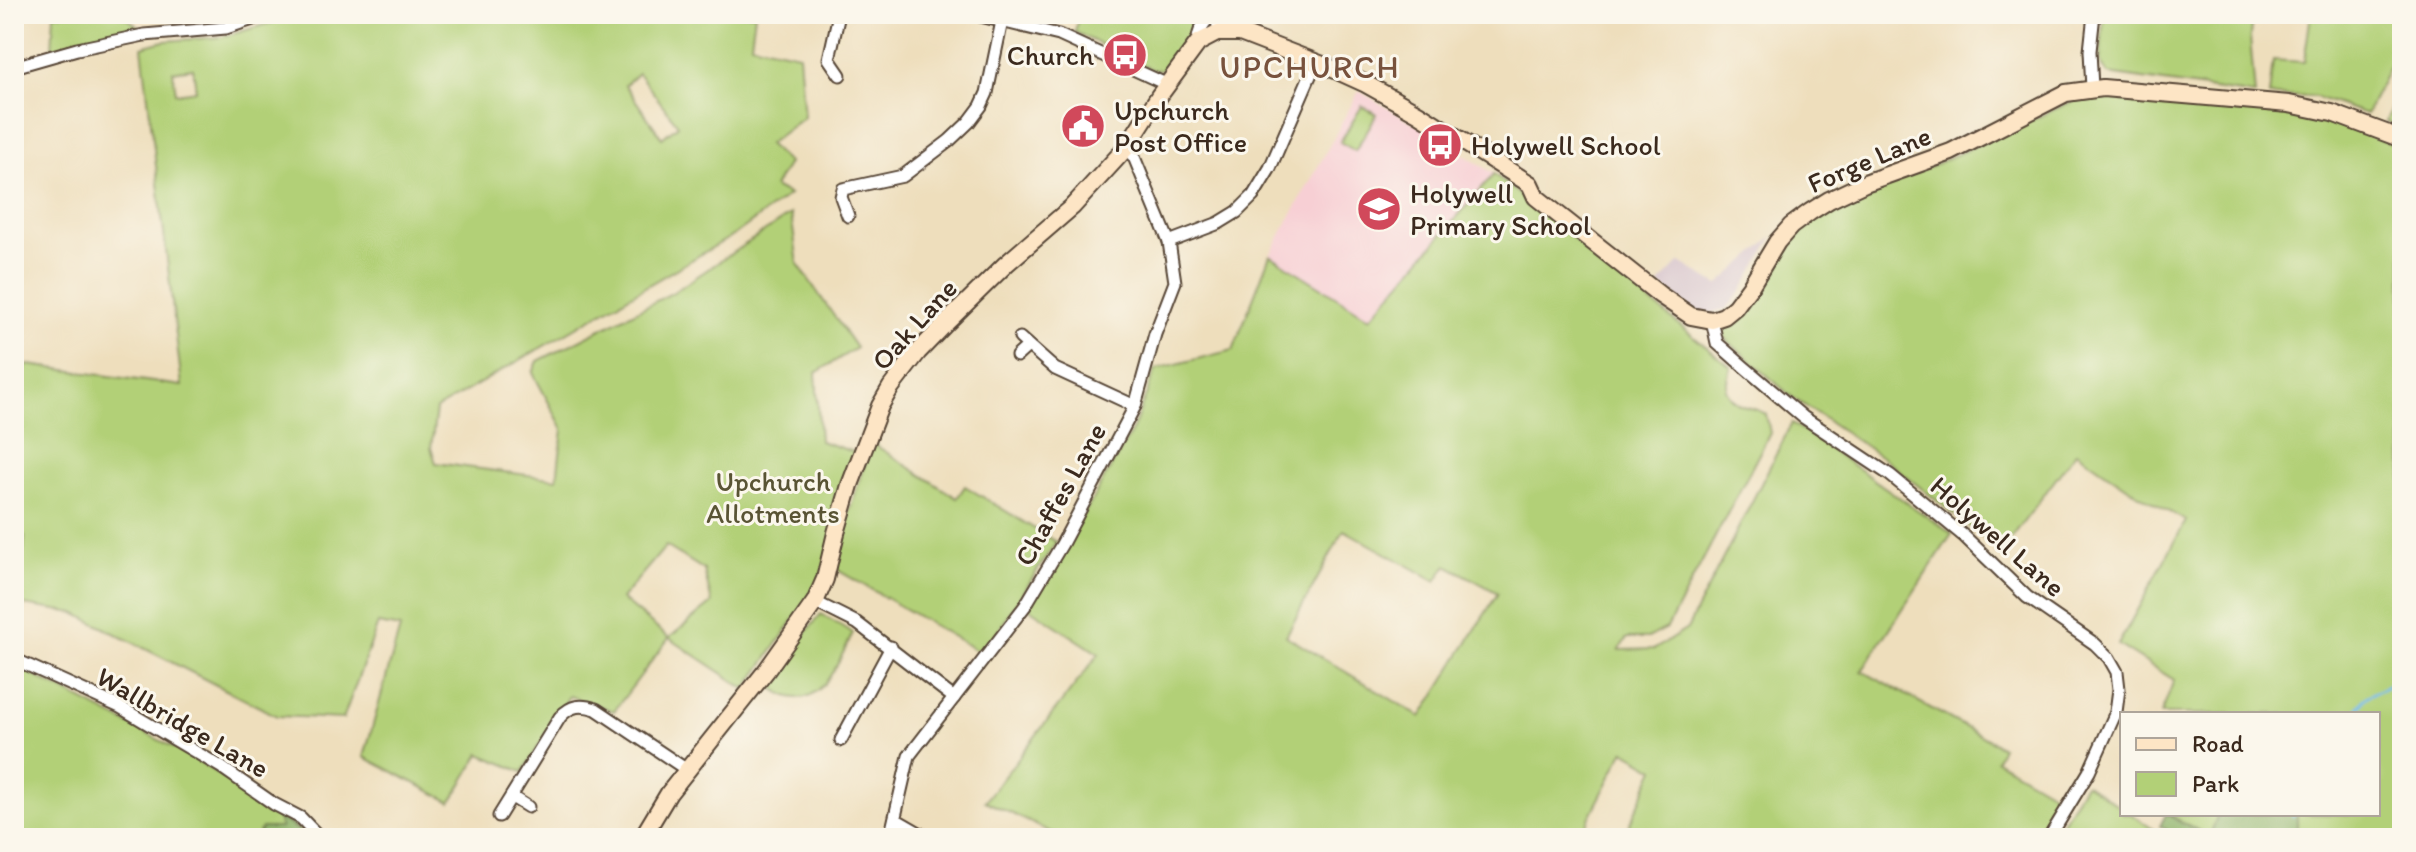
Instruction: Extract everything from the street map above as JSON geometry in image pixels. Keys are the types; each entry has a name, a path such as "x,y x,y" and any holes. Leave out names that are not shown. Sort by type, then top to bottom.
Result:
{"street":[{"path":"14,67 77,49 144,35 226,28 268,14"},
{"path":"839,14 829,59 840,75"},
{"path":"972,14 1063,36 1168,85"},
{"path":"1198,43 1198,34 1210,17 1216,14 1226,32 1316,62 1377,90 1514,173 1530,184 1536,197 1660,295 1691,316 1712,320"},
{"path":"2092,88 2090,51 2094,14"},
{"path":"848,216 841,197 843,189 903,176 949,141 975,116 988,89 1002,21"},
{"name":"Oak Lane","path":"642,838 669,793 766,671 815,602 825,579 855,471 880,406 891,387 918,352 949,320 1006,264 1072,207 1126,148 1198,43 1226,32"},
{"path":"1169,242 1223,221 1256,193 1316,62"},
{"name":"Forge Lane","path":"1712,320 1724,316 1738,304 1777,242 1791,226 1829,200 1865,183 1951,152 2066,93 2092,88 2289,104 2332,113 2402,139"},
{"name":"Chaffes Lane","path":"890,838 909,756 1025,606 1062,544 1135,406 1155,334 1175,282 1169,242 1134,157 1126,148"},
{"name":"Holywell Lane","path":"1712,320 1717,343 1743,366 1803,417 1890,475 1965,537 2027,597 2095,644 2109,658 2117,672 2119,689 2116,712 2089,772 2049,838"},
{"path":"1017,356 1024,342 1055,369 1135,406"},
{"path":"815,602 857,623 954,698"},
{"path":"841,740 891,647"},
{"name":"Wallbridge Lane","path":"14,659 120,707 301,818 320,838"},
{"path":"499,816 560,717 570,707 585,705 596,709 687,770"},
{"path":"512,797 528,807"},
{"path":"895,819 928,838"}],"shaded area":[{"name":"Holywell Primary School","path":"1359,91 1494,174 1370,318 1270,255"},
{"path":"1773,237 1742,291 1726,309 1705,314 1687,306 1659,284 1680,262 1718,285"}],"green space":[{"path":"54,14 114,14 127,18 144,31 52,50"},
{"name":"Upchurch Allotments","path":"302,14 755,14 751,44 799,54 804,117 768,144 788,163 774,187 789,195 734,235 436,409 431,448 436,463 557,479 563,429 533,373 538,361 672,293 791,214 798,264 856,348 816,373 820,441 857,453 819,583 746,689 669,638 614,711 569,696 523,772 480,754 451,802 364,757 400,628 378,624 343,719 277,716 75,613 17,604 25,536 14,534 14,363 182,386 142,47 164,41 222,37","holes":["193,68 196,90 176,93 173,71","638,73 678,125 662,138 625,85","666,546 704,570 712,603 669,638 621,599"]},
{"path":"1079,14 1203,14 1170,68 1153,70 1075,32"},
{"path":"2104,14 2272,14 2252,16 2250,37 2255,95 2108,74 2100,62"},
{"path":"2311,14 2402,14 2402,41 2366,114 2316,97 2269,96 2273,60 2304,62"},
{"path":"2402,82 2402,129 2386,121"},
{"path":"2088,94 2317,115 2402,148 2402,838 2297,838 2297,816 2380,816 2380,712 2162,712 2174,680 2118,645 2186,521 2134,492 2076,452 2001,552 1886,460 1792,397 1721,335 1751,300 1788,237 1833,205 1877,191"},
{"path":"1362,106 1377,114 1355,151 1340,142"},
{"path":"1494,174 1731,367 1726,390 1731,397 1739,404 1766,414 1770,433 1667,628 1648,638 1627,638 1619,650 1655,649 1687,629 1792,423 1952,534 1862,671 2002,747 1996,760 2063,799 2039,838 1623,838 1655,769 1624,751 1579,838 1063,838 985,801 1099,654 1029,608 1132,431 1156,369 1233,350 1270,255 1370,318","holes":["1344,530 1436,581 1447,565 1498,593 1421,717 1286,636"]},
{"path":"872,443 957,498 965,486 1056,542 983,654 834,568"},
{"path":"821,614 853,633 836,667 820,688 800,698 784,695 765,683"},
{"path":"14,665 194,758 313,838 14,838"},
{"path":"2085,783 2120,807 2120,816 2134,816 2166,838 2053,838"},
{"path":"277,816 309,838 274,834 262,836 259,832 262,828 281,828"},
{"path":"2165,816 2170,816 2210,837 2217,816 2297,816 2297,838 2181,838 2160,826"},
{"path":"2171,816 2217,816 2210,837"}],"waterway":[{"path":"2356,712 2364,698 2402,679"}],"place":[{"name":"Church","path":"1125,55"},
{"name":"Upchurch Post Office","path":"1083,126"},
{"name":"Holywell School","path":"1440,145"},
{"name":"Holywell Primary School","path":"1379,209"}],"district":[{"name":"UPCHURCH","path":"1310,67"}]}
